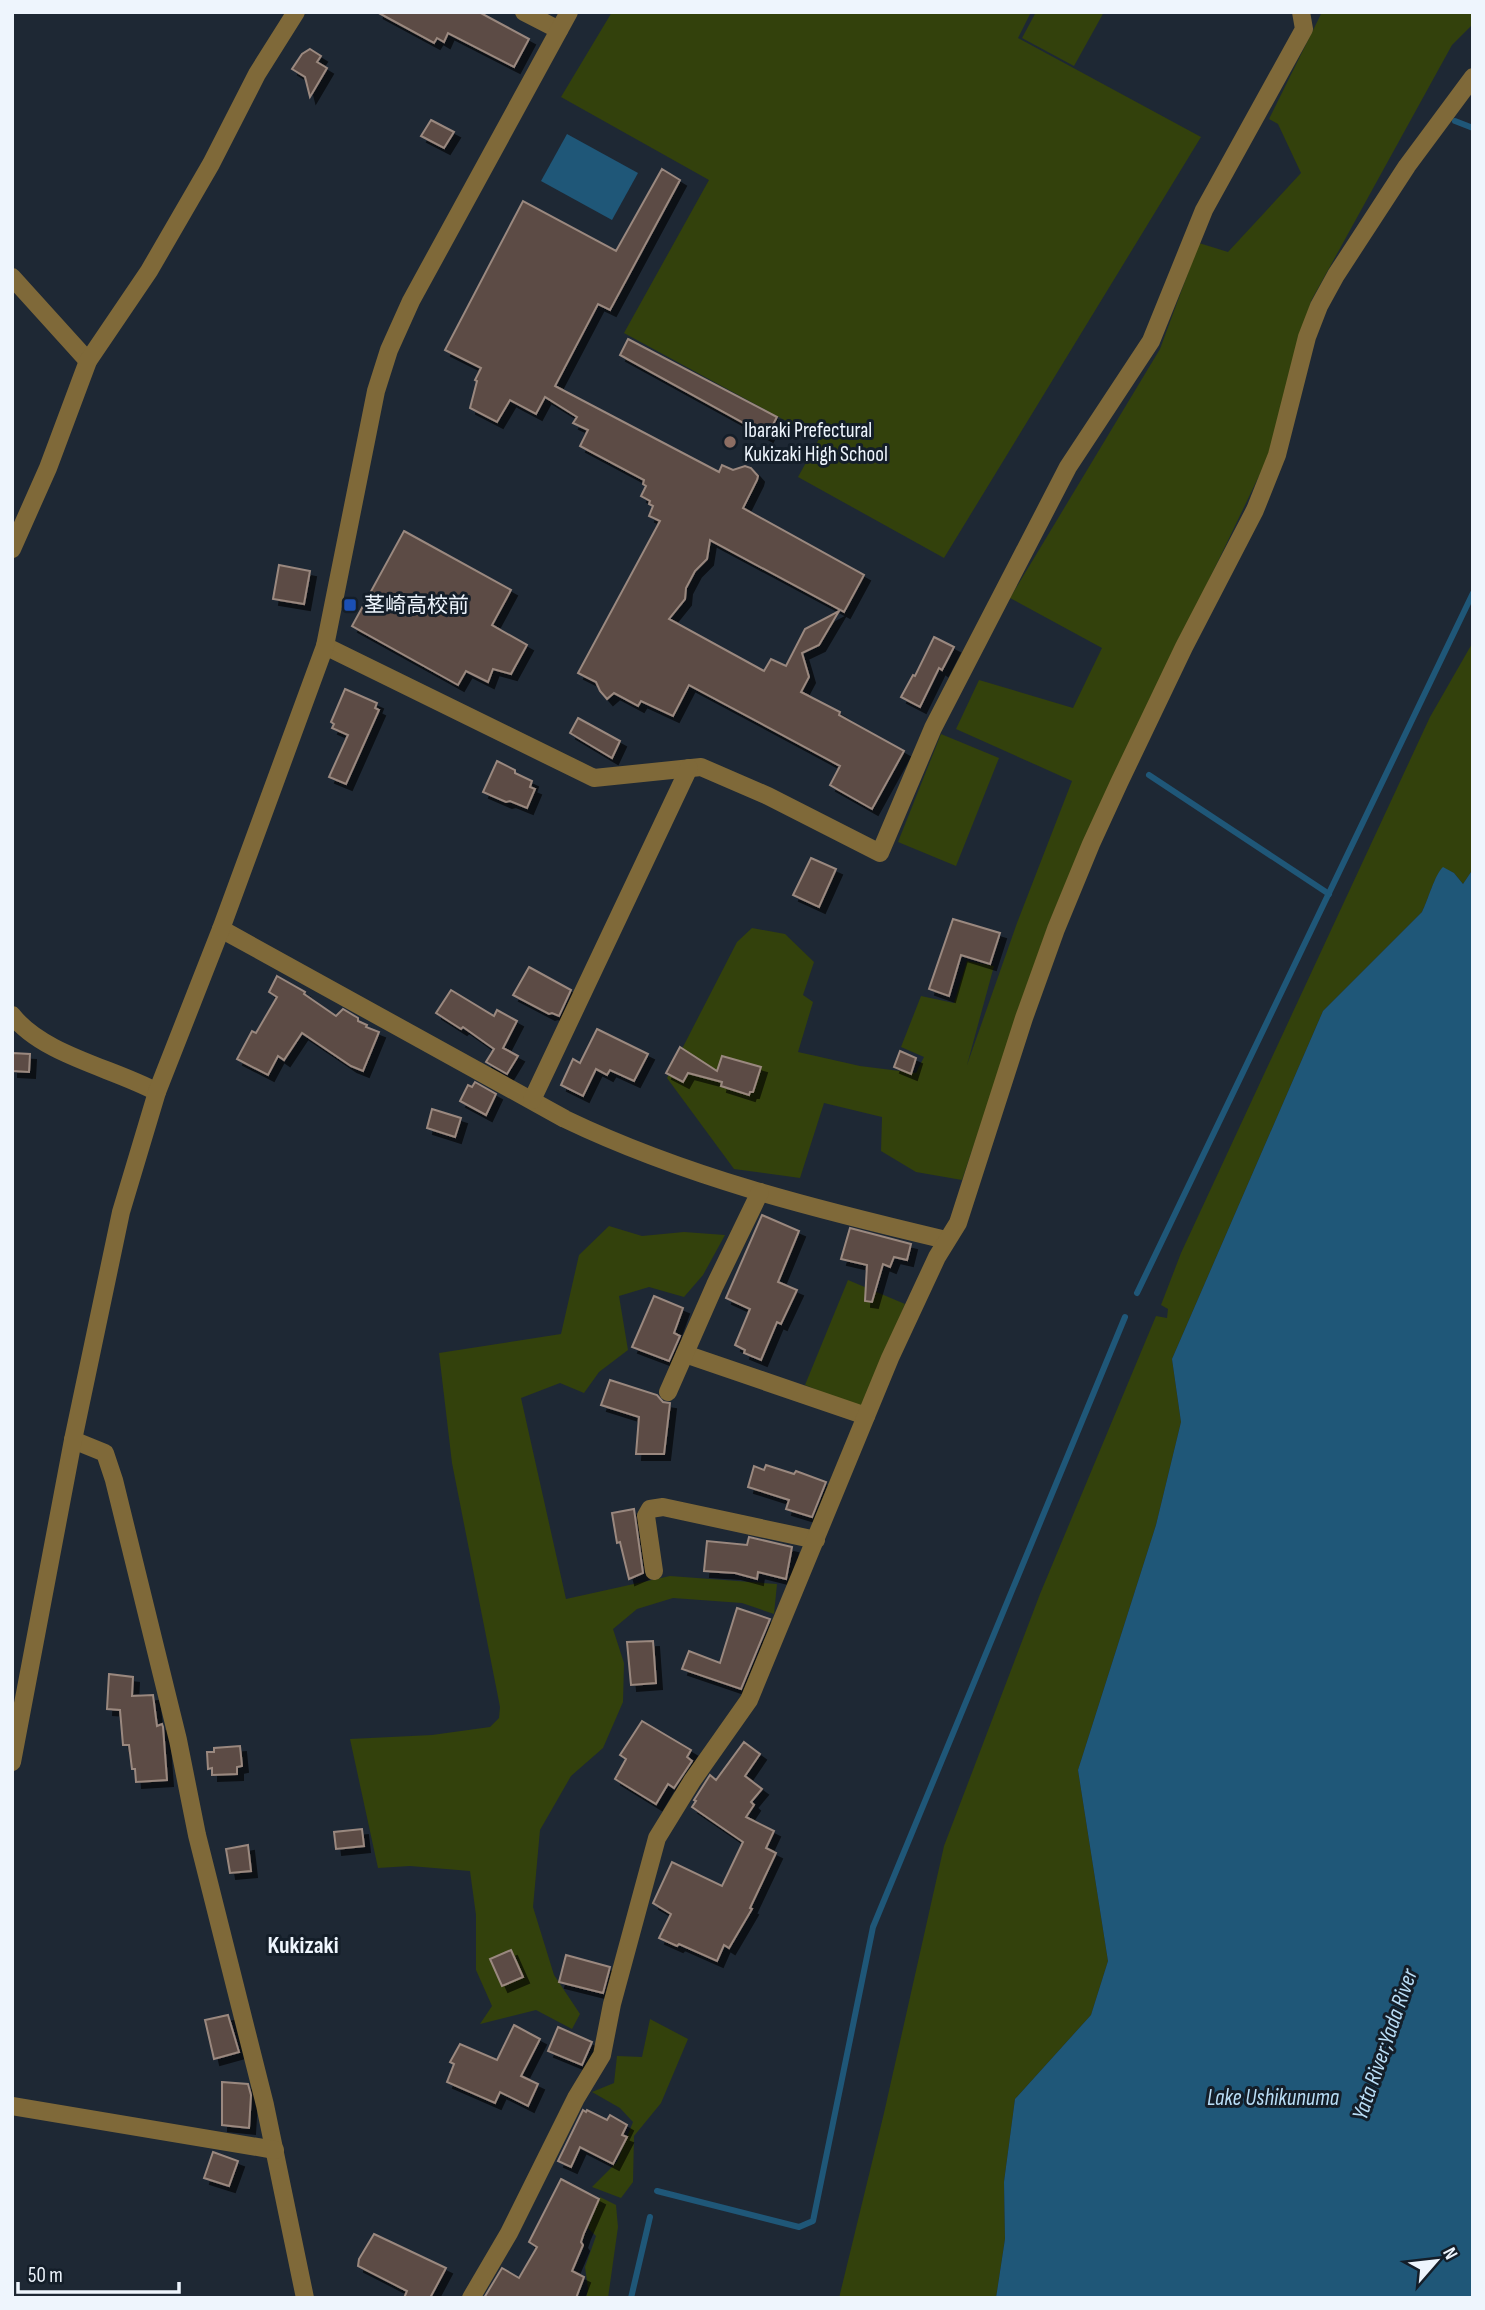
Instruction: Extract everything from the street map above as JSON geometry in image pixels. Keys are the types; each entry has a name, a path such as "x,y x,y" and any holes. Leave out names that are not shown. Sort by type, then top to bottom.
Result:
{"street":[{"path":"12,549 48,468 88,361 149,271 211,164 257,74 296,12"},
{"path":"523,12 559,30"},
{"path":"12,1762 73,1440 121,1212 157,1092 221,929 325,646 376,391 389,350 411,301 569,12"},
{"path":"325,646 594,778 701,767 768,796 880,853 933,729 1068,467 1151,341 1204,210 1304,29 1301,12"},
{"path":"471,2298 509,2233 576,2098 602,2055 612,2004 657,1839 692,1781 749,1700 890,1358 946,1240 958,1223 1024,1018 1056,929 1091,844 1184,647 1255,510 1277,455 1307,337 1319,306 1379,208 1473,77"},
{"path":"12,277 88,361"},
{"path":"532,1100 689,768"},
{"path":"221,929 532,1100 619,1144 686,1170 813,1209 946,1240"},
{"path":"12,1015 20,1026 47,1044 157,1092"},
{"path":"668,1392 760,1192"},
{"path":"685,1354 866,1416"},
{"path":"73,1440 105,1453 114,1480 178,1740 197,1835 275,2150 304,2298"},
{"path":"654,1571 646,1516 650,1509 663,1507 816,1540"},
{"path":"12,2106 275,2150"}],"green space":[{"path":"612,12 1031,12 1018,38 1201,137 944,558 798,477 819,439 624,333 709,180 561,97"},
{"path":"1036,12 1104,12 1074,66 1022,38"},
{"path":"1322,12 1473,12 1473,24 1452,45 1311,301 1270,453 1086,836 1049,923 962,1180 916,1172 881,1151 882,1117 824,1103 800,1178 734,1169 667,1078 737,942 752,928 785,934 814,962 803,995 813,1002 798,1052 860,1066 916,1073 924,1057 901,1047 921,996 954,1003 967,961 994,966 967,1065 1017,923 1072,781 956,729 979,680 1073,708 1102,648 1010,598 1160,349 1199,243 1228,252 1301,173 1278,124 1269,119"},
{"path":"1473,642 1473,869 1463,884 1454,873 1443,868 1434,881 1422,912 1323,1011 1172,1359 1181,1422 1156,1525 1078,1770 1108,1961 1091,2015 1015,2099 1004,2182 1005,2239 996,2298 839,2298 944,1846 1040,1594 1156,1316 1167,1318 1168,1309 1161,1305 1181,1253 1430,717"},
{"path":"941,734 999,758 956,866 898,842"},
{"path":"609,1226 642,1236 684,1232 725,1235 703,1275 684,1297 649,1287 619,1296 628,1350 599,1372 584,1393 560,1383 521,1398 566,1599 670,1576 777,1584 774,1614 742,1603 673,1598 637,1609 613,1629 624,1663 623,1702 603,1748 571,1776 540,1830 533,1907 554,1975 580,2014 572,2029 536,2010 480,2024 492,2006 476,1970 476,1915 470,1871 410,1866 378,1868 350,1739 432,1735 490,1727 499,1718 500,1707 452,1463 439,1353 561,1334 579,1255"},
{"path":"848,1280 905,1304 862,1409 805,1385"},
{"path":"650,2019 688,2039 661,2103 634,2136 633,2182 621,2198 592,2187 617,2162 633,2122 620,2108 592,2092 614,2083 617,2056 642,2057"},
{"path":"600,2197 616,2205 618,2227 608,2298 586,2298 588,2289 585,2267 596,2236 588,2228"}],"water":[{"path":"567,134 638,173 612,220 541,181"},
{"name":"Lake Ushikunuma","path":"1443,867 1454,873 1463,884 1473,869 1473,2298 996,2298 1005,2239 1004,2182 1015,2099 1091,2015 1108,1961 1078,1770 1156,1525 1181,1422 1172,1359 1323,1011 1422,912 1434,881"}],"building":[{"path":"377,12 479,12 529,39 514,67 448,33 444,42 437,38 434,43"},
{"path":"310,49 321,56 317,62 327,68 310,97 305,77 292,69 302,54"},
{"path":"431,120 454,132 444,148 421,136"},
{"path":"662,169 680,180 610,310 598,304 555,386 719,472 722,465 733,470 745,466 751,468 758,476 743,508 864,575 844,612 710,540 707,559 695,571 686,588 685,599 669,619 764,671 771,659 786,666 805,629 839,611 819,645 802,653 809,677 801,692 904,751 872,809 830,785 840,766 689,685 673,716 641,701 638,706 614,693 607,699 596,682 578,673 660,521 649,516 653,506 641,496 646,486 643,484 644,480 580,446 588,430 573,423 577,417 545,397 536,414 510,400 497,422 470,408 477,381 475,380 481,368 445,350 523,201 616,251"},
{"path":"628,339 777,417 767,436 620,355"},
{"path":"404,531 511,590 492,625 527,645 511,674 493,669 488,682 466,671 458,685 352,626"},
{"path":"279,565 310,571 304,604 273,599"},
{"path":"934,637 954,647 942,670 939,668 920,707 901,697 913,675 915,676"},
{"path":"345,689 377,703 375,708 379,710 346,784 329,777 348,735 332,728 334,724 331,722"},
{"path":"578,718 620,741 612,758 570,733"},
{"path":"497,761 532,781 530,787 535,789 527,808 483,792"},
{"path":"811,858 836,869 819,907 793,895"},
{"path":"953,919 1000,933 990,964 961,955 949,996 929,989"},
{"path":"529,967 571,990 559,1016 549,1014 513,995"},
{"path":"277,976 305,992 304,994 336,1016 343,1009 367,1025 366,1027 379,1032 363,1071 351,1066 302,1033 284,1060 278,1056 268,1075 237,1059 252,1031 256,1033 277,997 269,992"},
{"path":"451,990 494,1016 497,1010 517,1021 503,1048 518,1056 507,1074 486,1062 494,1049 463,1027 461,1029 436,1013"},
{"path":"597,1029 648,1054 634,1081 610,1070 607,1075 596,1069 583,1096 561,1085 573,1059 580,1063"},
{"path":"680,1047 717,1071 722,1056 761,1067 753,1092 749,1095 721,1086 722,1082 688,1073 683,1082 666,1073"},
{"path":"900,1051 916,1058 911,1074 894,1067"},
{"path":"12,1053 30,1054 29,1072 12,1071"},
{"path":"475,1082 496,1094 486,1115 460,1101 468,1085 472,1087"},
{"path":"432,1109 461,1118 455,1137 427,1128"},
{"path":"762,1215 799,1231 778,1282 797,1290 781,1324 777,1322 761,1360 744,1353 745,1350 735,1345 750,1309 726,1298"},
{"path":"850,1228 911,1244 907,1260 894,1257 890,1267 883,1264 872,1302 865,1301 867,1265 841,1259"},
{"path":"654,1296 683,1308 674,1333 680,1336 669,1361 632,1347"},
{"path":"610,1380 657,1395 663,1402 670,1403 664,1454 636,1454 639,1417 601,1405"},
{"path":"766,1465 794,1474 796,1471 826,1482 812,1517 786,1509 789,1500 748,1487 754,1466 764,1470"},
{"path":"634,1509 643,1573 629,1579 620,1542 617,1543 612,1513"},
{"path":"749,1537 792,1547 786,1579 758,1572 757,1579 735,1573 704,1571 707,1541 747,1545"},
{"path":"737,1608 770,1619 741,1689 682,1669 689,1651 720,1663"},
{"path":"653,1641 656,1683 631,1685 627,1642"},
{"path":"109,1674 133,1677 132,1696 153,1695 157,1726 162,1724 163,1727 167,1780 136,1782 129,1745 123,1745 120,1710 107,1709"},
{"path":"642,1721 691,1750 687,1757 692,1761 674,1788 668,1784 656,1804 615,1779 626,1759 620,1755"},
{"path":"744,1742 760,1754 745,1776 762,1789 751,1802 754,1805 746,1817 774,1831 766,1848 776,1853 750,1908 752,1909 729,1948 724,1945 717,1961 659,1938 671,1914 653,1903 672,1862 722,1886 743,1842 692,1807 710,1775 716,1780"},
{"path":"240,1746 242,1766 237,1767 237,1774 212,1775 212,1768 208,1769 207,1752 214,1752 214,1748"},
{"path":"362,1829 364,1846 336,1849 334,1832"},
{"path":"248,1845 251,1871 230,1873 226,1849"},
{"path":"511,1950 523,1977 502,1986 490,1959"},
{"path":"566,1955 610,1967 603,1993 559,1982"},
{"path":"228,2015 239,2052 214,2059 205,2020"},
{"path":"514,2025 540,2039 521,2076 538,2084 528,2106 500,2092 495,2103 447,2082 454,2064 450,2062 460,2044 497,2060"},
{"path":"558,2027 592,2042 582,2065 548,2051"},
{"path":"222,2082 248,2084 251,2095 249,2128 222,2125"},
{"path":"583,2110 607,2120 610,2115 627,2125 622,2135 627,2137 613,2164 580,2147 571,2167 558,2161"},
{"path":"213,2152 238,2161 229,2186 204,2178"},
{"path":"561,2179 599,2199 584,2233 581,2242 583,2245 572,2271 584,2277 576,2298 484,2298 502,2268 519,2278 537,2247 529,2242"},
{"path":"374,2234 446,2268 430,2298 404,2298 407,2291 358,2266 359,2259"}],"waterway":[{"path":"1455,121 1473,128"},
{"path":"1137,1293 1473,593"},
{"path":"1149,775 1329,894"},
{"path":"657,2191 799,2227 813,2221 873,1927 1125,1317"},
{"path":"631,2298 650,2217"}],"place":[{"name":"Ibaraki Prefectural Kukizaki High School","path":"730,442"},
{"name":"茎崎高校前","path":"350,605"}],"district":[{"name":"Kukizaki","path":"303,1945"}],"water label":[{"name":"Yata River;Yada River","path":"1384,2044"}]}
